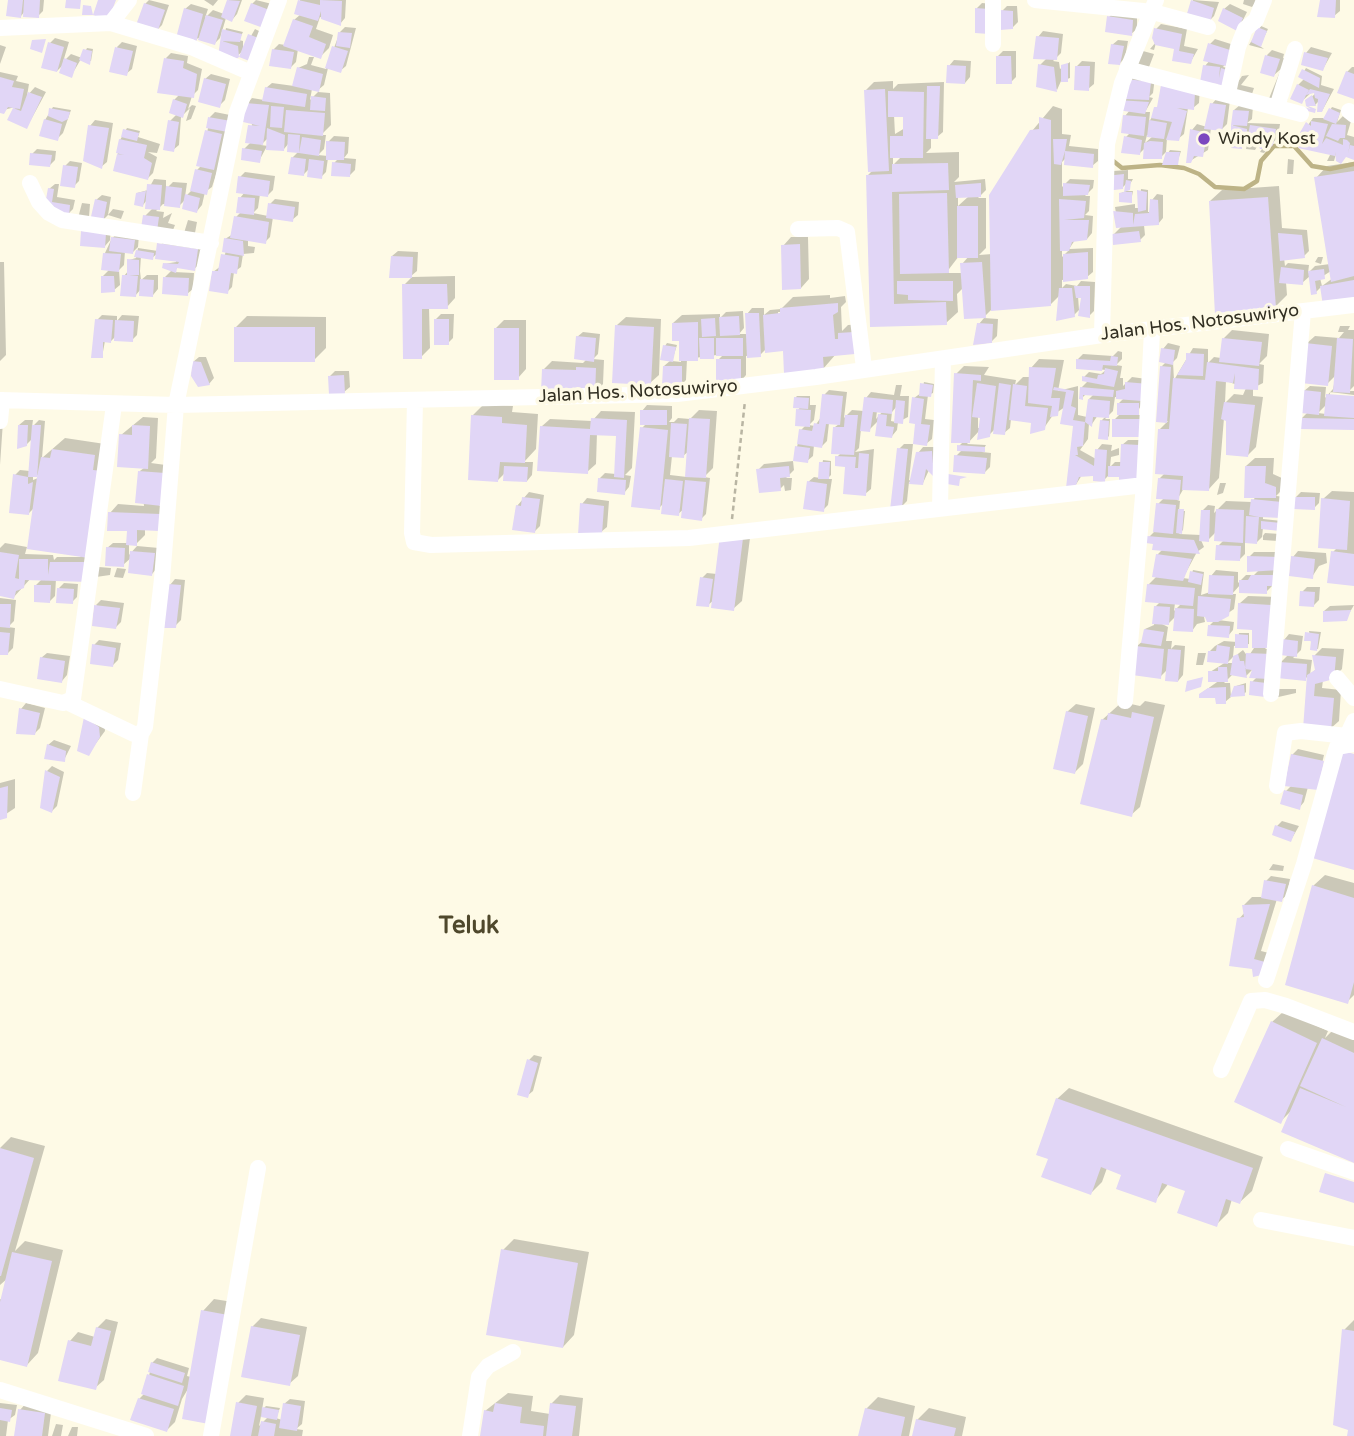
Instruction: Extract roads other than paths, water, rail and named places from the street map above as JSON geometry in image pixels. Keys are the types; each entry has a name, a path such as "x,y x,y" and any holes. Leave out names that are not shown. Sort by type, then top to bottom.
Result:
{"street":[{"path":"111,23 129,0"},
{"path":"133,793 141,734 145,727 162,579 176,405 237,112 279,0"},
{"path":"993,0 993,44"},
{"path":"1035,0 1155,6 1208,27"},
{"path":"1228,93 1238,47 1245,29 1256,20 1265,0"},
{"path":"1102,335 1107,144 1115,104 1127,69 1155,6"},
{"path":"0,28 111,23 191,47 251,73"},
{"path":"1277,107 1295,49"},
{"path":"1127,69 1301,114"},
{"path":"30,183 39,202 49,213 62,220 211,243"},
{"path":"798,229 838,228 847,232 864,368"},
{"name":"Jalan Hos. Notosuwiryo","path":"1,400 176,405 677,394 746,387 1102,335 1354,305"},
{"path":"1270,694 1303,311"},
{"path":"1125,701 1144,485 1152,331"},
{"path":"940,508 943,359"},
{"path":"0,421 1,400"},
{"path":"415,401 414,542 431,545 689,538 1144,485"},
{"path":"69,702 76,692 114,405"},
{"path":"1337,678 1354,698"},
{"path":"0,689 69,702 141,734"},
{"path":"1277,786 1285,733 1301,731 1347,736 1354,721"},
{"path":"1266,980 1304,864 1337,747 1354,744"},
{"path":"1221,1070 1251,1001 1265,1000 1286,1006 1354,1032"},
{"path":"1288,1149 1354,1172"},
{"path":"211,1436 258,1168"},
{"path":"1261,1220 1354,1238"},
{"path":"470,1436 479,1377 488,1366 513,1352"},
{"path":"0,1390 146,1436"}],"waterway":[{"path":"1112,160 1122,168 1160,165 1184,168 1199,174 1215,187 1244,189 1257,181 1261,161 1274,146 1294,146 1312,166 1330,169 1354,164"}],"place":[{"name":"Windy Kost","path":"1204,139"}],"district":[{"name":"Teluk","path":"469,927"}]}
